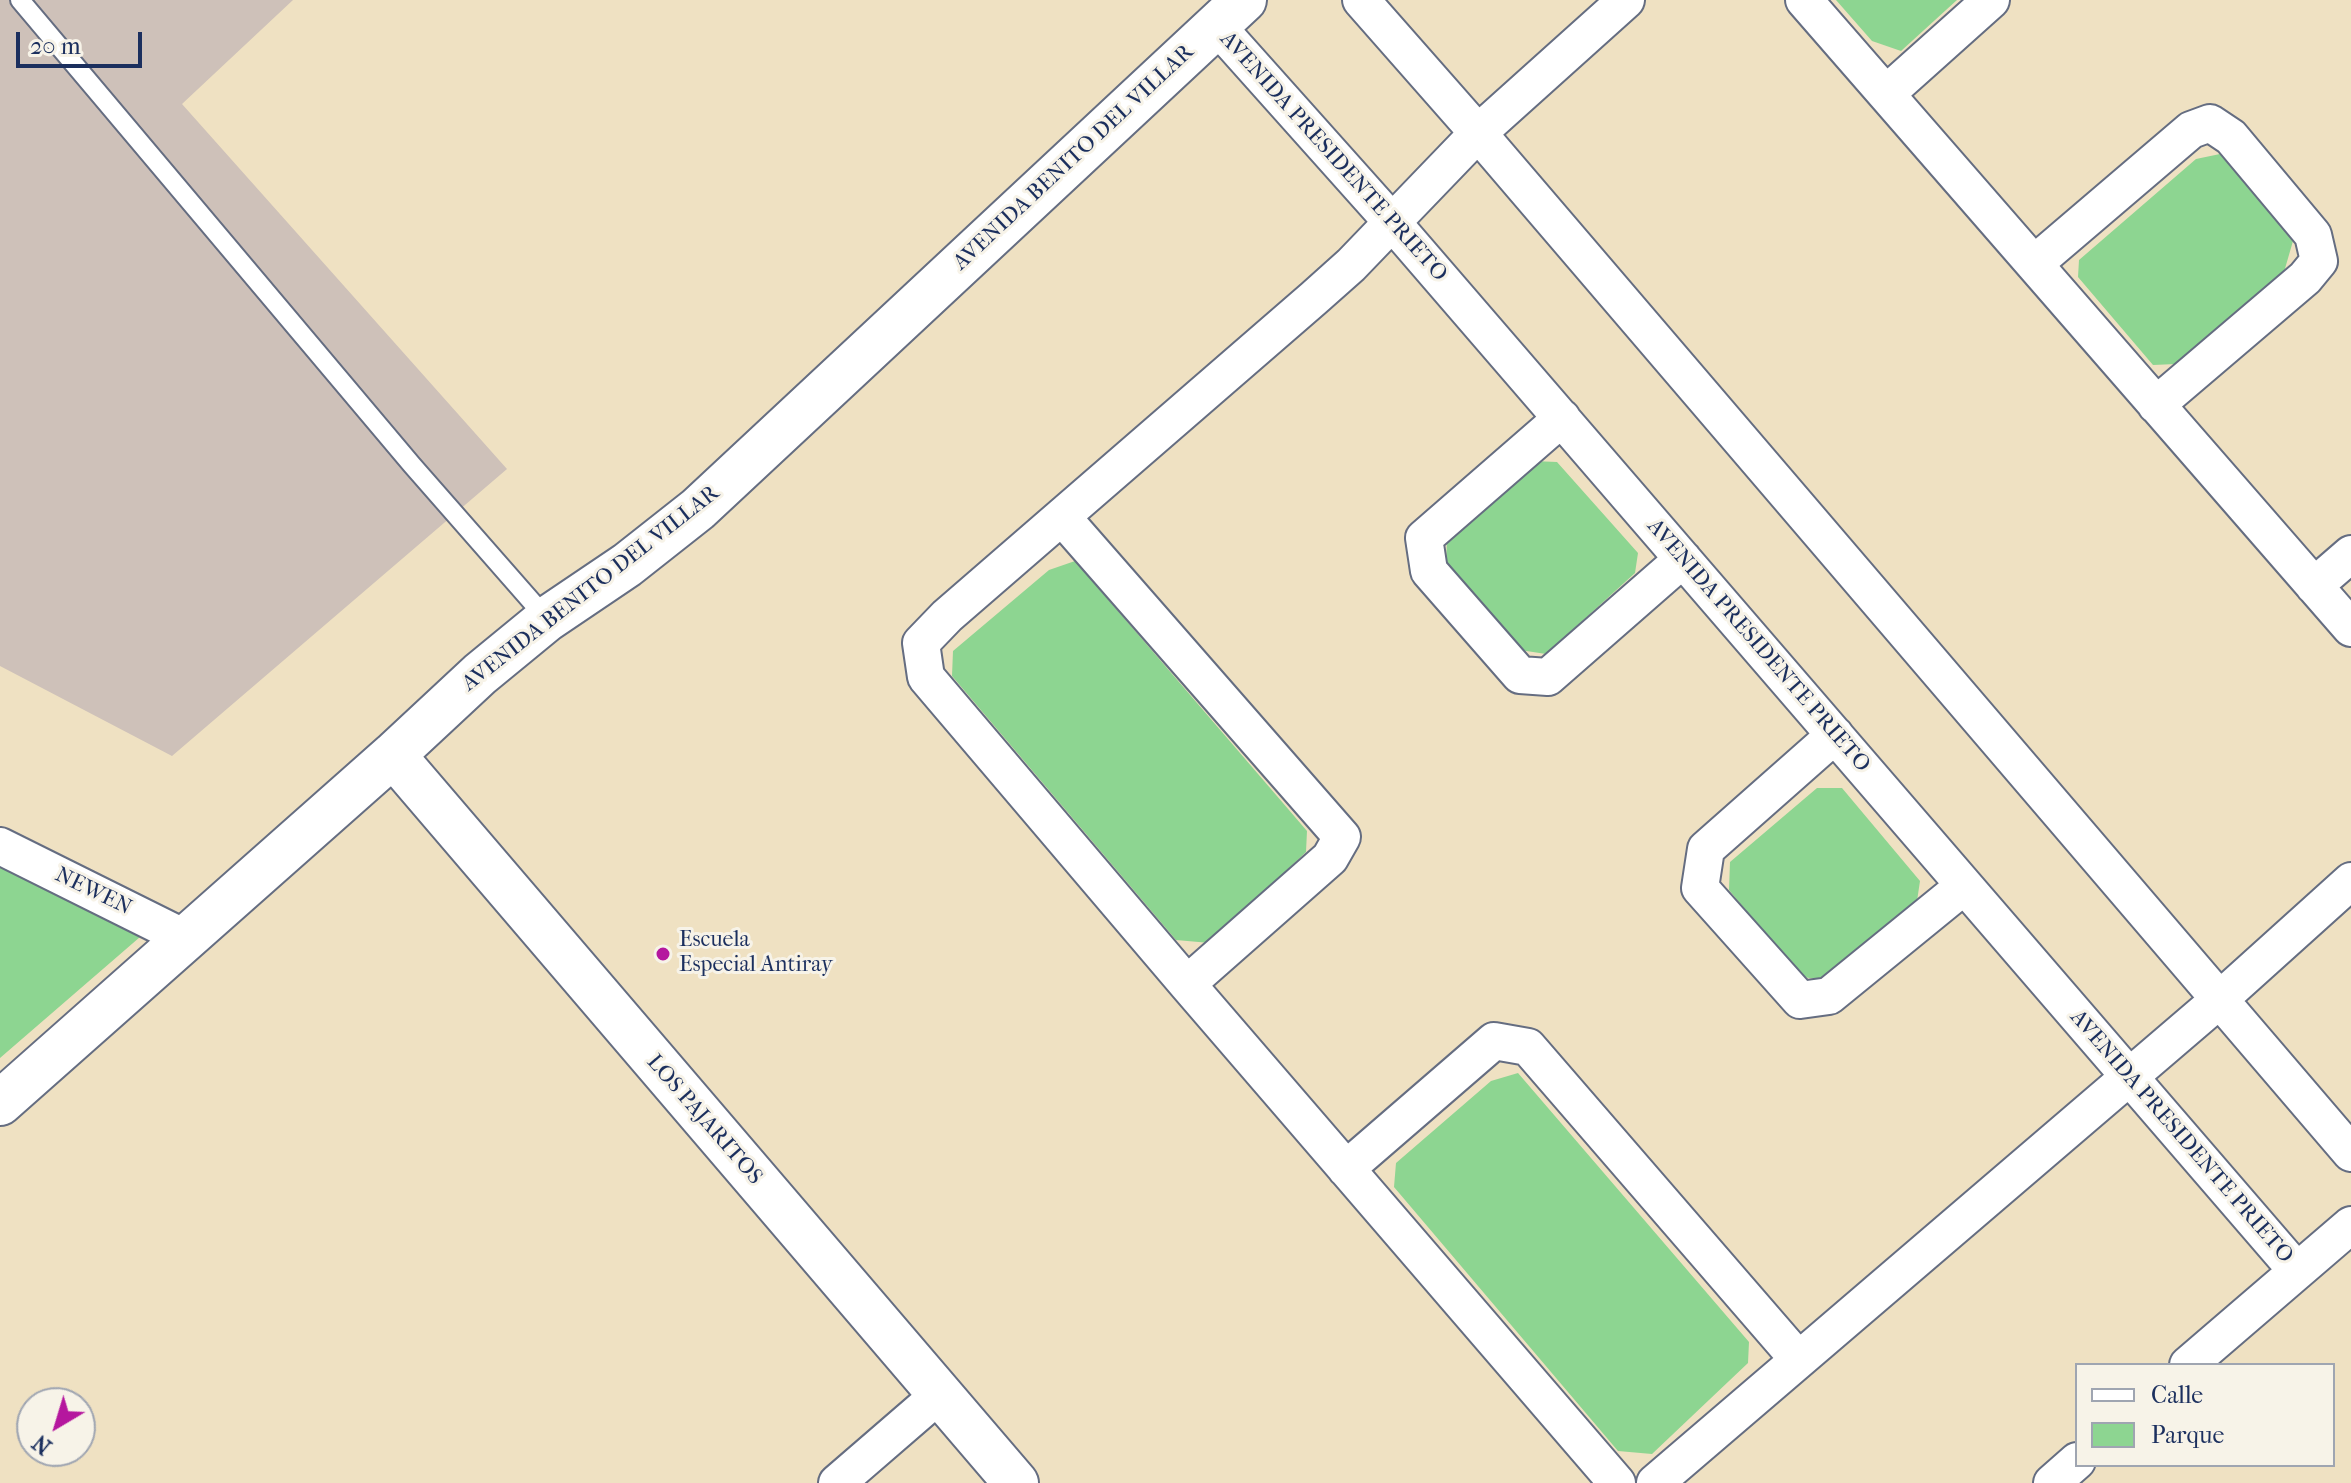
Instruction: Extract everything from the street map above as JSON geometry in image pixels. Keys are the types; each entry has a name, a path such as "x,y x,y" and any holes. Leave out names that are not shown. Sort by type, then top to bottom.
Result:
{"street":[{"path":"1361,0 2351,1153"},
{"path":"1617,1483 926,677 921,643 947,616 1351,265 1478,133 1626,0"},
{"path":"1804,0 2351,628"},
{"path":"1886,94 1991,0"},
{"name":"AVENIDA BENITO DEL VILLAR","path":"0,1103 393,755 480,674 547,619 627,565 698,509 1230,12"},
{"name":"AVENIDA PRESIDENTE PRIETO","path":"1230,12 1392,222 2297,1271"},
{"path":"2034,264 2191,130 2210,123 2231,137 2313,235 2319,261 2305,278 2156,405"},
{"path":"1562,418 1424,538 1429,571 1520,675 1548,677 1683,559"},
{"path":"1062,517 1342,837 1330,858 1187,984"},
{"path":"2314,586 2351,554"},
{"path":"1835,735 1706,849 1700,888 1800,1000 1829,996 1964,886"},
{"name":"LOS PAJARITOS","path":"393,755 1016,1483"},
{"name":"NEWEN","path":"0,846 187,939"},
{"path":"1655,1483 2219,1000 2351,881"},
{"path":"1346,1169 1494,1041 1528,1047 1798,1359"},
{"path":"2190,1363 2351,1225"},
{"path":"837,1483 940,1394"},
{"path":"2052,1483 2075,1463"}],"lane":[{"path":"20,0 401,453 547,619"}],"shaded area":[{"path":"0,0 293,0 182,104 507,469 172,756 0,666"}],"green space":[{"path":"1836,0 1957,0 1901,51 1872,41"},
{"path":"2220,154 2293,241 2284,272 2176,364 2153,365 2078,277 2079,260 2196,159"},
{"path":"1533,461 1557,462 1638,553 1635,573 1546,654 1520,650 1446,567 1447,537"},
{"path":"1075,561 1307,831 1306,852 1210,943 1176,940 952,676 953,651 1049,570"},
{"path":"1817,788 1842,788 1920,881 1917,901 1827,980 1801,977 1729,890 1730,862"},
{"path":"0,864 140,937 0,1058"},
{"path":"1518,1073 1749,1342 1748,1363 1652,1454 1618,1451 1394,1187 1396,1163 1491,1081"}],"place":[{"name":"Escuela Especial Antiray","path":"663,954"}]}
